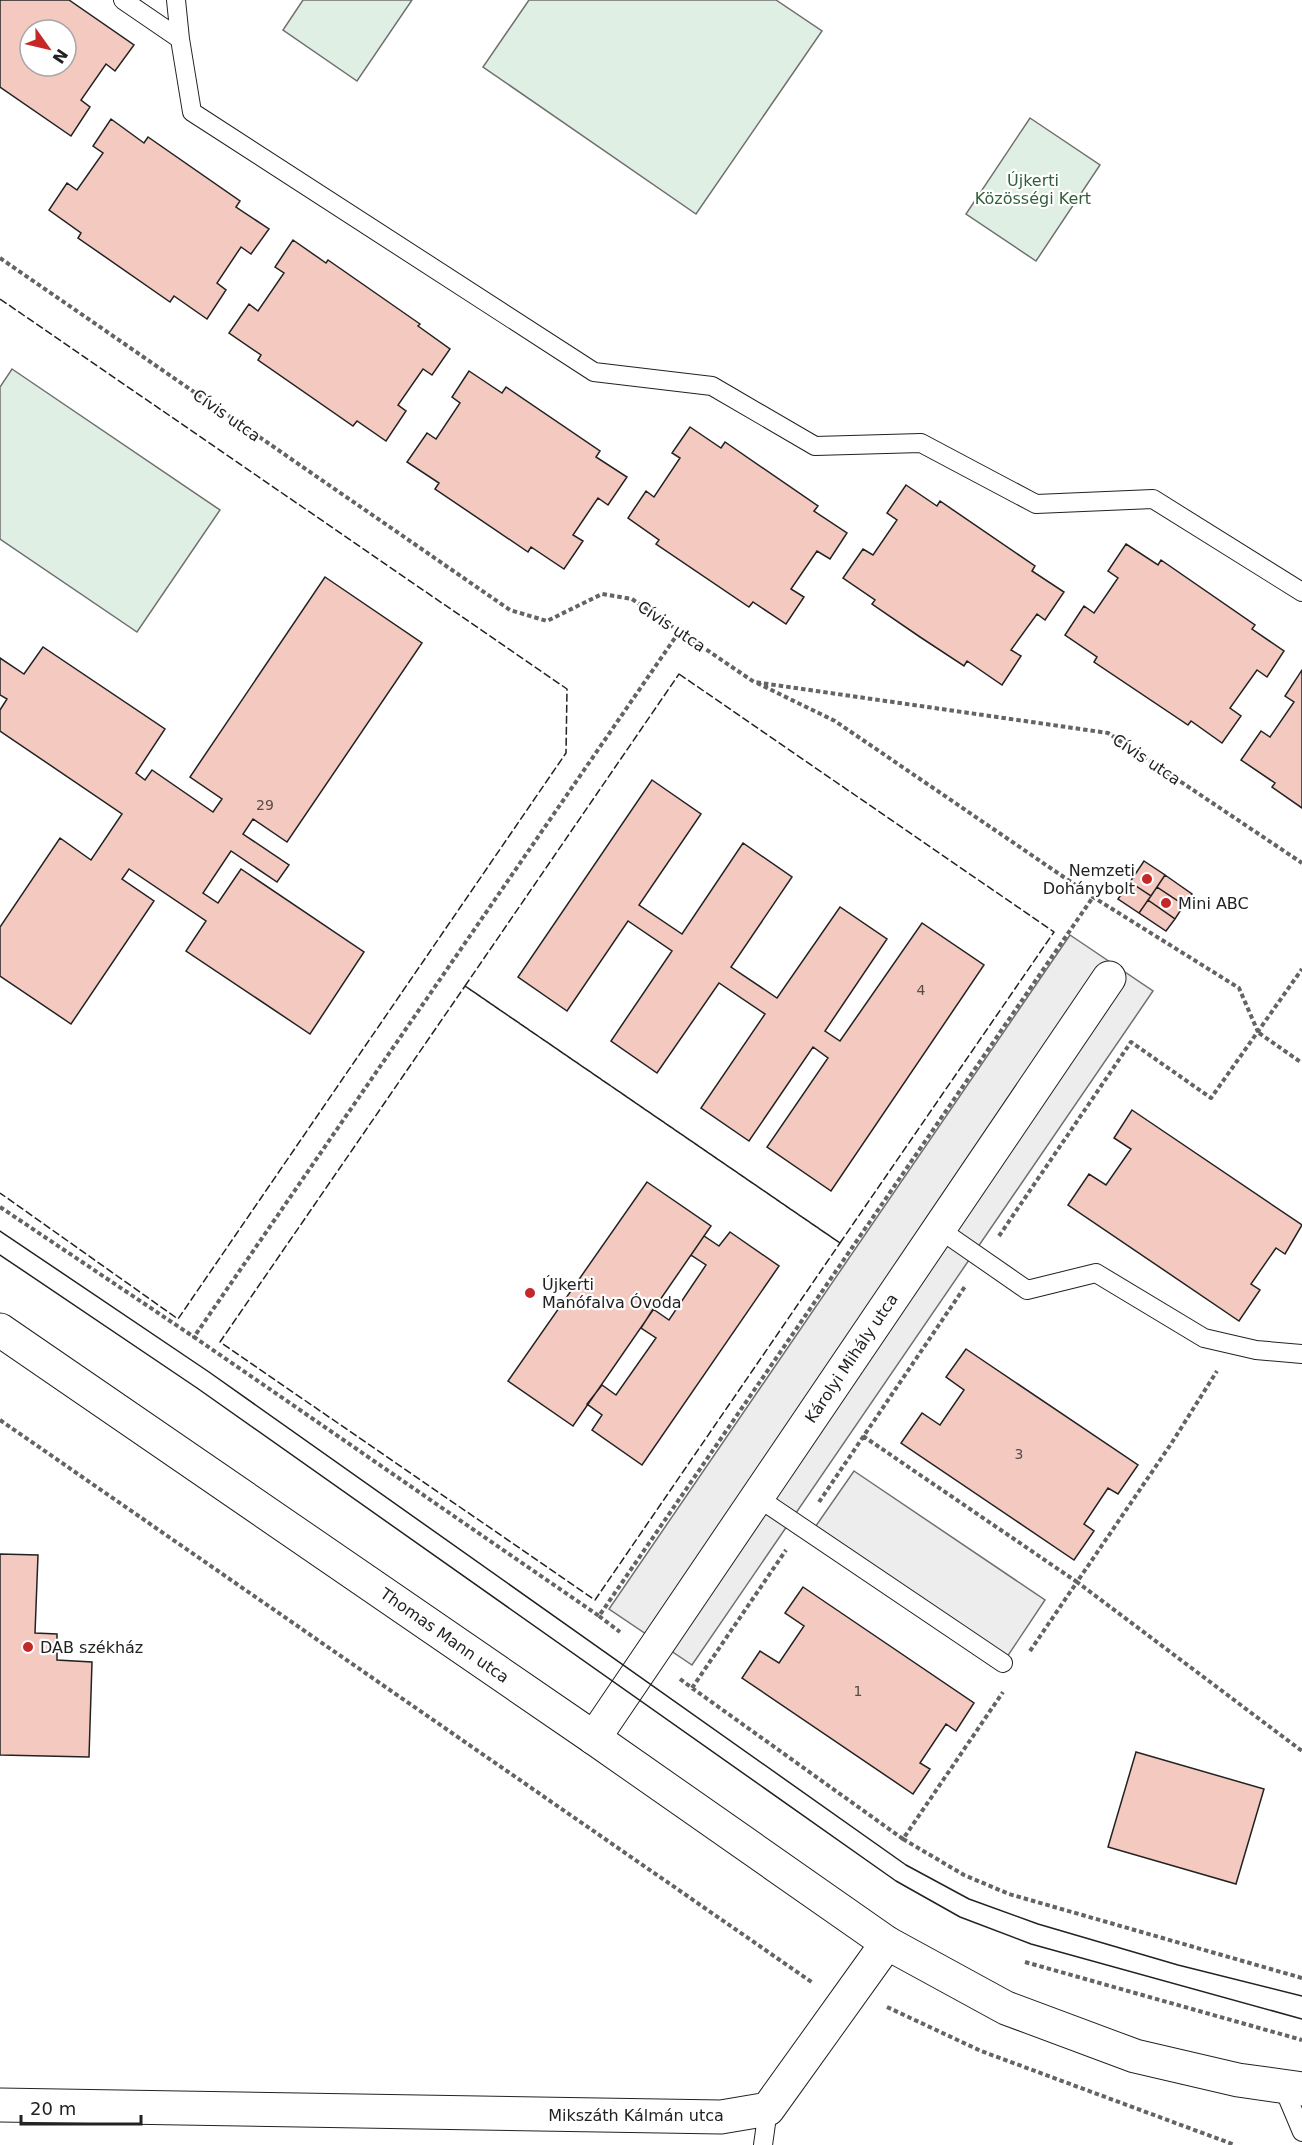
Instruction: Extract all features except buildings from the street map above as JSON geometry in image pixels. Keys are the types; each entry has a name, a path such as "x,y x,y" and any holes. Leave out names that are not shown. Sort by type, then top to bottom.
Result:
{"street":[{"name":"Károlyi Mihály utca","path":"594,1738 1109,978"},
{"name":"Thomas Mann utca","path":"0,1329 887,1943"},
{"path":"768,2109 887,1943 1006,2008 1124,2052 1190,2070 1292,2088"},
{"name":"Mikszáth Kálmán utca","path":"0,2105 721,2117 768,2109"}],"lane":[{"path":"123,0 180,39"},
{"path":"176,0 192,112 594,372 712,386 815,446 921,443 1036,504 1153,499 1302,592"},
{"path":"939,1229 1027,1290 1096,1273 1204,1338 1256,1350 1302,1354"},
{"path":"758,1497 1003,1663"},
{"path":"1292,2088 1302,2132"},
{"path":"763,2145 768,2109"}],"path":[{"name":"Cívis utca","path":"0,258 510,610 547,621 602,594 632,599 754,682 1108,733 1302,862"},
{"path":"194,1337 679,632"},
{"path":"754,682 835,721 1093,897 1239,988 1259,1033 1302,1063"},
{"path":"599,1616 1093,897"},
{"path":"692,1688 1131,1042 1211,1098 1302,969"},
{"path":"0,1207 194,1337 599,1616 692,1688 903,1839 964,1875 1008,1894 1302,1978"},
{"path":"1023,1661 1171,1444 1233,1344"},
{"path":"0,1420 819,1987 846,2002 889,2007 981,2051 1235,2145"},
{"path":"863,1436 1077,1582 1302,1751"},
{"path":"903,1839 1003,1691"},
{"path":"1025,1962 1302,2040"}],"green space":[{"path":"303,0 412,0 357,81 283,30"},
{"path":"529,0 776,0 822,31 696,214 483,67"},
{"name":"Újkerti Közösségi Kert","path":"1030,118 1100,165 1036,261 966,214"},
{"path":"12,369 220,510 137,632 0,539 0,387"}],"shaded area":[{"path":"1070,935 1153,991 692,1665 609,1609"},
{"path":"854,1471 1045,1600 1003,1663 811,1533"}],"tram line":[{"path":"0,1231 209,1372 906,1865 969,1899 1038,1924 1178,1965 1302,1996"},
{"path":"0,1255 197,1388 896,1881 960,1917 1031,1944 1302,2019"}],"fence":[{"path":"0,299 567,689 566,753 178,1319 0,1193"},
{"path":"679,674 1054,932 840,1243 465,986 679,674"},
{"path":"465,986 840,1243 595,1600 220,1342 465,986"}],"place":[{"name":"Nemzeti Dohánybolt","path":"1147,879"},
{"name":"Mini ABC","path":"1166,903"},
{"name":"Újkerti Manófalva Óvoda","path":"530,1293"},
{"name":"DAB székház","path":"28,1647"}]}
